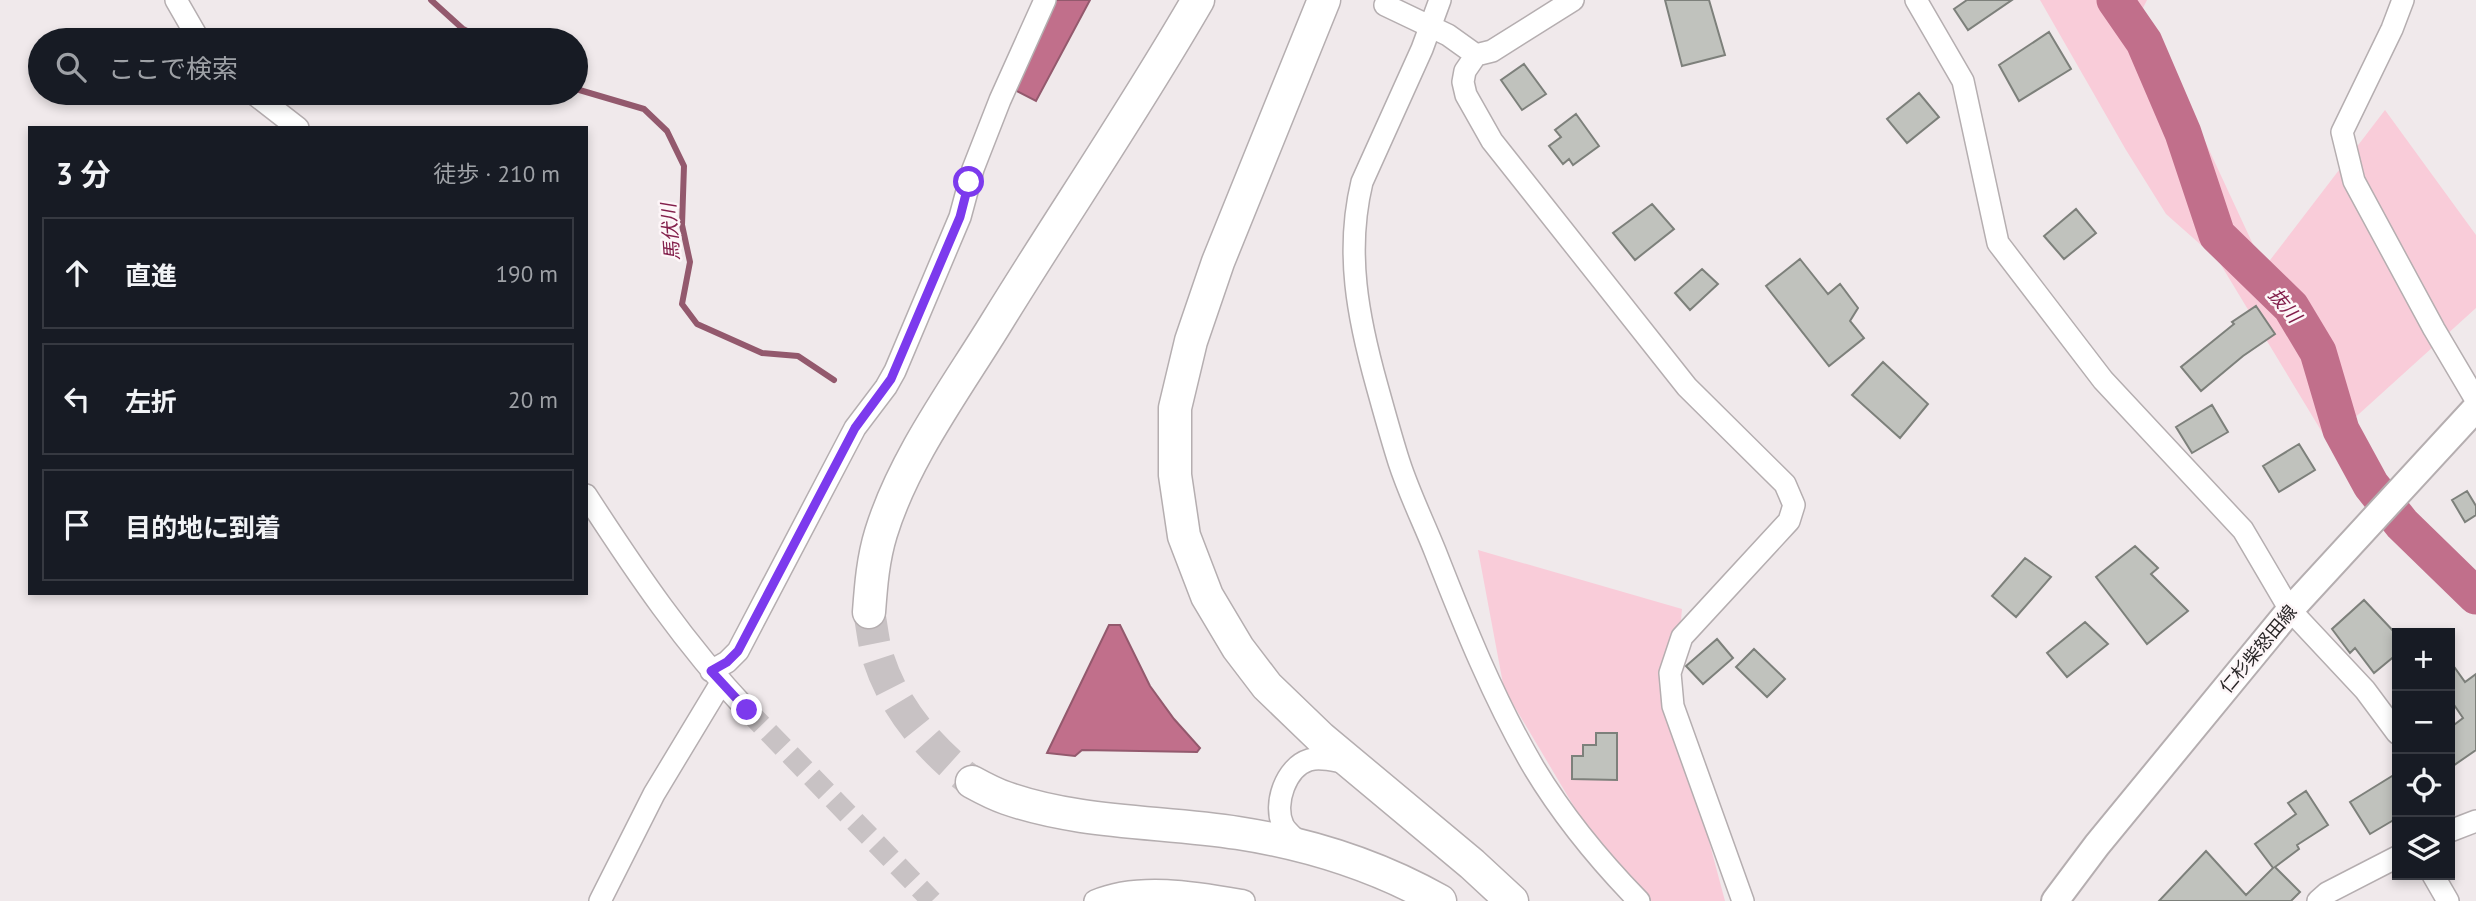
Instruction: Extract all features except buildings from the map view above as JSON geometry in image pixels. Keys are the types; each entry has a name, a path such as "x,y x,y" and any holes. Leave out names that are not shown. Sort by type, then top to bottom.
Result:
{"highway":[{"path":"869,612 871,572 881,533 895,495 916,454 1035,260 1143,95 1198,0"},
{"path":"1324,0 1218,262 1191,341 1175,408 1175,475 1184,537 1207,596 1238,648 1267,686 1321,738 1472,864 1512,901"},
{"path":"972,782 1004,798 1047,810 1238,833 1303,846 1380,872 1440,901"}],"main road":[{"name":"仁杉柴怒田線","path":"2055,901 2097,845 2290,610 2476,408"}],"street":[{"path":"176,0 192,28"},
{"path":"600,901 716,677 738,651 855,428 891,379 960,217 973,169 1000,100 1045,0"},
{"path":"1440,0 1362,182 1358,200 1353,252 1354,281 1365,344 1408,485 1457,607 1501,705 1548,789 1594,851 1639,901"},
{"path":"1573,0 1492,51 1476,55 1465,71 1463,82 1466,95 1492,141 1687,387 1785,484 1794,505 1789,522 1682,637 1670,673 1673,706 1743,901"},
{"path":"1916,0 1963,81 1998,243 2103,380 2243,530 2290,610 2365,690 2392,726"},
{"path":"2403,0 2392,29 2342,132 2354,181 2434,329 2476,400"},
{"path":"1385,5 1448,35 1476,55"},
{"path":"268,105 295,126"},
{"path":"588,498 648,590 716,677 747,710"},
{"path":"1303,846 1283,826 1279,801 1289,776 1307,760 1323,759 1353,765"},
{"path":"2318,901 2327,893 2392,860"},
{"path":"2437,880 2448,901"},
{"path":"1095,901 1115,895 1153,892 1244,901"}],"shaded area":[{"path":"1055,0 1090,0 1036,101 1015,90"},
{"path":"2040,0 2147,0 2143,8 2264,268 2385,110 2476,235 2476,308 2328,442 2218,260 2166,214"},
{"path":"1478,550 1682,609 1673,706 1725,901 1648,901 1604,857 1504,689"},
{"path":"1109,625 1120,625 1150,686 1200,748 1197,752 1082,750 1075,756 1047,753"}],"waterway":[{"name":"馬伏川","path":"431,0 462,28"},
{"name":"抜川","path":"2115,0 2144,42 2183,133 2217,235 2291,307 2318,352 2341,430 2371,485 2402,524 2476,596"},
{"name":"馬伏川","path":"588,93 644,109 667,131 684,166 682,225 690,262 682,304 697,324 762,353 798,356 834,380"}],"tunnel":[{"path":"869,612 874,644 884,674 903,709 927,741 972,782"},
{"path":"747,710 932,901"}],"route":[{"path":"747,710 711,671 733,658 738,651 855,428 891,379 960,217 969,182"}]}
